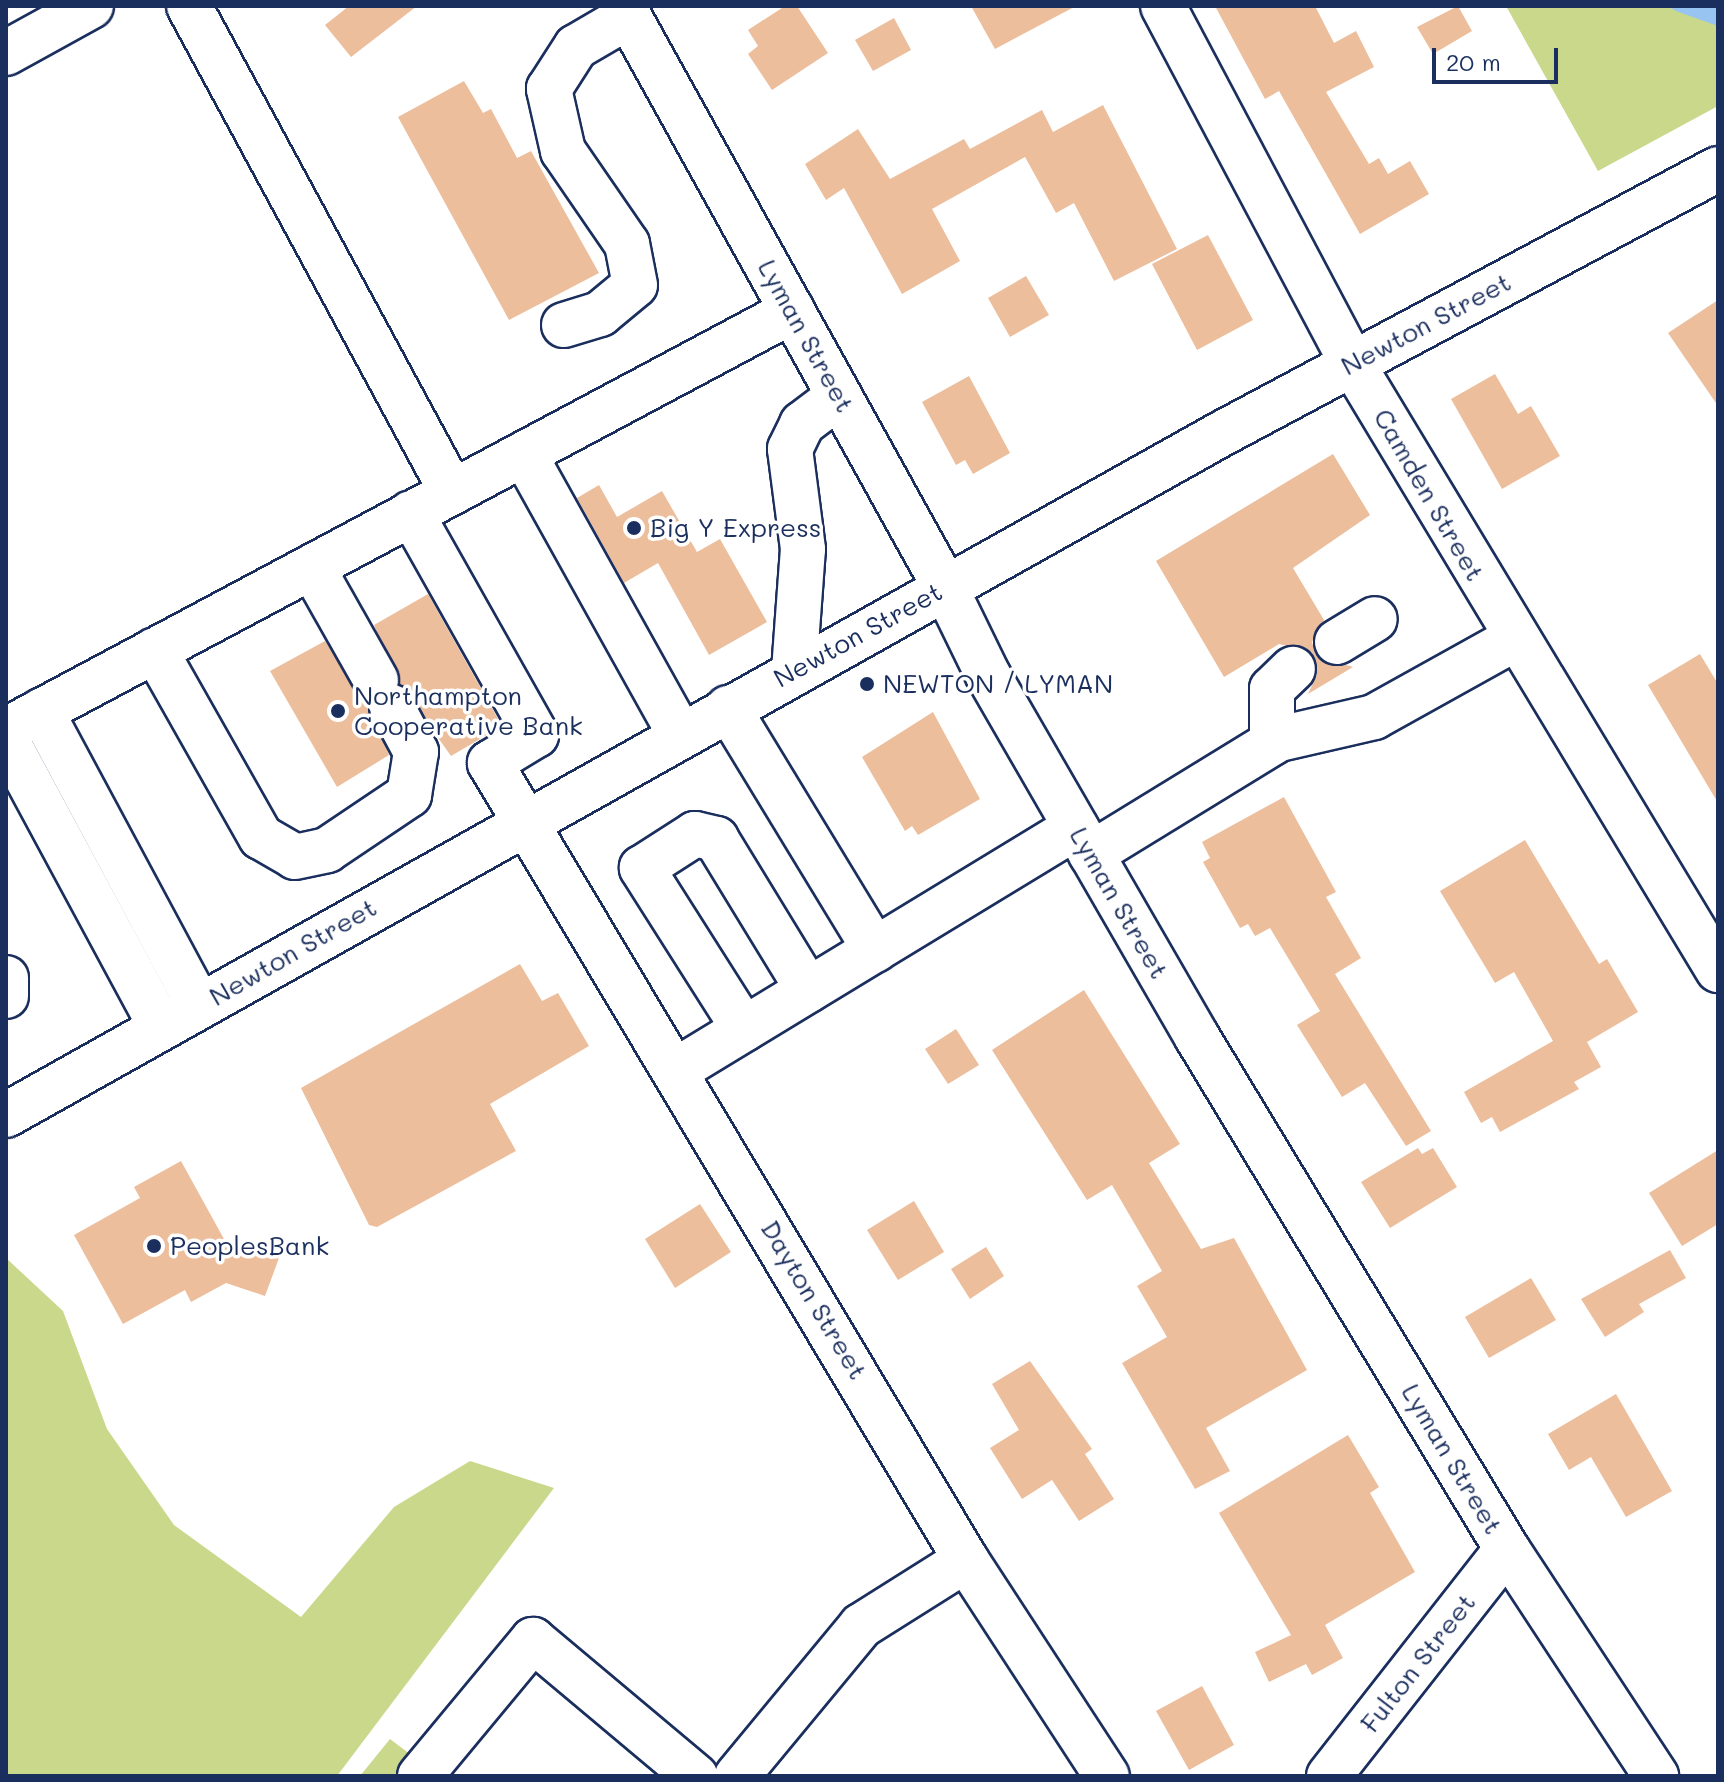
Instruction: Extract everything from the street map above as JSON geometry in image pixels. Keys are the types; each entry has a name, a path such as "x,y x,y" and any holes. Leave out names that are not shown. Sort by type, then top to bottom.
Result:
{"street":[{"path":"6,53 91,6"},
{"path":"189,6 452,492"},
{"name":"Camden Street","path":"1163,6 1352,363 1514,639 1718,970"},
{"path":"564,325 600,314 635,285 627,244 563,151 549,89 576,47 626,11"},
{"name":"Lyman Street","path":"626,11 1084,841 1507,1549 1656,1776"},
{"name":"Newton Street","path":"6,1115 945,587 1352,363 1718,169"},
{"path":"199,1006 24,720 792,311"},
{"path":"794,671 803,549 790,449 802,424 839,396"},
{"path":"524,454 680,734"},
{"name":"Dayton Street","path":"411,513 536,735 490,763 966,1560 1107,1776"},
{"path":"155,650 257,831 281,853 314,855 399,808 417,766 384,693 312,567"},
{"path":"1337,642 1375,619"},
{"path":"675,1071 875,950 1272,743 1374,717 1514,639"},
{"path":"1272,743 1272,689 1293,669"},
{"path":"728,708 875,950"},
{"path":"6,739 161,1027"},
{"path":"744,1029 642,868 685,841 701,834 716,839 808,990"},
{"path":"6,978 6,996"},
{"name":"Fulton Street","path":"1329,1776 1507,1549"},
{"path":"737,1776 861,1626 966,1560"},
{"path":"420,1776 533,1640 695,1776"}],"green space":[{"path":"1506,6 1718,6 1718,106 1598,171"},
{"path":"6,1258 63,1311 107,1429 174,1525 301,1617 394,1507 470,1461 554,1488 337,1776 6,1776"},
{"path":"390,1739 439,1776 360,1776"}],"water":[{"path":"1668,6 1718,6 1718,26 1676,11"}],"building":[{"path":"349,6 417,6 351,57 325,25"},
{"path":"785,6 797,6 828,53 772,90 748,54 758,46 748,30"},
{"path":"971,6 1076,6 995,49"},
{"path":"1215,6 1315,6 1334,43 1356,31 1374,67 1326,92 1369,164 1379,158 1388,174 1410,161 1429,194 1360,234 1279,91 1265,99"},
{"path":"1458,6 1472,31 1433,54 1417,27"},
{"path":"894,18 911,50 873,71 855,40"},
{"path":"464,81 483,113 491,109 517,158 531,151 599,273 509,320 398,117"},
{"path":"1103,105 1177,249 1114,281 1074,203 1056,213 1025,157 932,209 960,261 902,294 844,188 826,200 805,164 858,129 890,179 964,139 970,149 1042,110 1053,132"},
{"path":"1208,235 1253,320 1197,350 1152,264"},
{"path":"1026,276 1049,315 1010,337 988,298"},
{"path":"1718,300 1718,406 1668,333"},
{"path":"1495,374 1518,414 1531,406 1560,456 1502,489 1451,399"},
{"path":"969,376 1010,453 973,474 965,460 956,465 922,402"},
{"path":"1333,454 1370,515 1293,568 1324,620 1312,642 1316,656 1353,667 1308,694 1317,675 1312,652 1279,644 1224,677 1156,561"},
{"path":"599,485 617,517 662,491 697,552 720,539 767,622 709,655 658,563 624,583 577,498"},
{"path":"428,594 502,726 451,756 400,684 374,625"},
{"name":"Northampton Cooperative Bank","path":"325,641 368,703 389,755 337,787 270,671"},
{"path":"1700,654 1718,684 1718,803 1648,685"},
{"path":"933,712 980,799 918,835 912,826 905,831 862,757"},
{"path":"1284,797 1336,892 1326,897 1361,958 1335,974 1431,1131 1406,1146 1365,1083 1342,1097 1297,1025 1320,1011 1270,928 1255,936 1248,924 1240,928 1203,862 1210,858 1202,842"},
{"path":"1525,840 1599,964 1607,959 1638,1012 1587,1042 1601,1067 1574,1082 1579,1089 1500,1132 1492,1117 1481,1123 1464,1092 1553,1041 1514,972 1495,983 1440,891"},
{"path":"520,964 542,1001 558,993 589,1046 490,1104 516,1151 377,1227 369,1225 301,1088"},
{"path":"1084,990 1180,1144 1149,1163 1201,1249 1234,1238 1307,1370 1206,1428 1230,1471 1195,1489 1122,1363 1167,1337 1137,1286 1162,1271 1112,1185 1087,1200 992,1050"},
{"path":"956,1029 979,1065 948,1084 925,1049"},
{"path":"1418,1148 1422,1154 1433,1148 1457,1187 1390,1228 1361,1182"},
{"path":"1718,1150 1718,1224 1682,1246 1649,1193"},
{"path":"181,1161 224,1239 279,1258 265,1296 226,1283 191,1302 185,1290 123,1324 74,1235 140,1198 134,1187"},
{"path":"914,1201 944,1252 898,1280 867,1230"},
{"path":"700,1204 731,1252 675,1288 645,1239"},
{"path":"986,1247 1004,1276 970,1299 951,1269"},
{"path":"1670,1250 1686,1278 1639,1304 1644,1312 1605,1337 1581,1299"},
{"path":"1531,1278 1556,1320 1489,1358 1465,1317"},
{"path":"1030,1361 1092,1449 1085,1454 1114,1499 1079,1521 1052,1480 1022,1499 990,1448 1019,1430 992,1384"},
{"path":"1616,1394 1672,1491 1626,1517 1591,1457 1569,1470 1548,1434"},
{"path":"1348,1435 1379,1487 1370,1493 1415,1572 1325,1625 1343,1658 1312,1675 1306,1664 1269,1682 1255,1652 1291,1635 1219,1513"},
{"path":"1202,1686 1234,1745 1189,1770 1156,1711"}],"place":[{"name":"Big Y Express","path":"634,528"},
{"name":"NEWTON / LYMAN","path":"867,684"},
{"name":"Northampton Cooperative Bank","path":"338,711"},
{"name":"PeoplesBank","path":"154,1246"}]}
